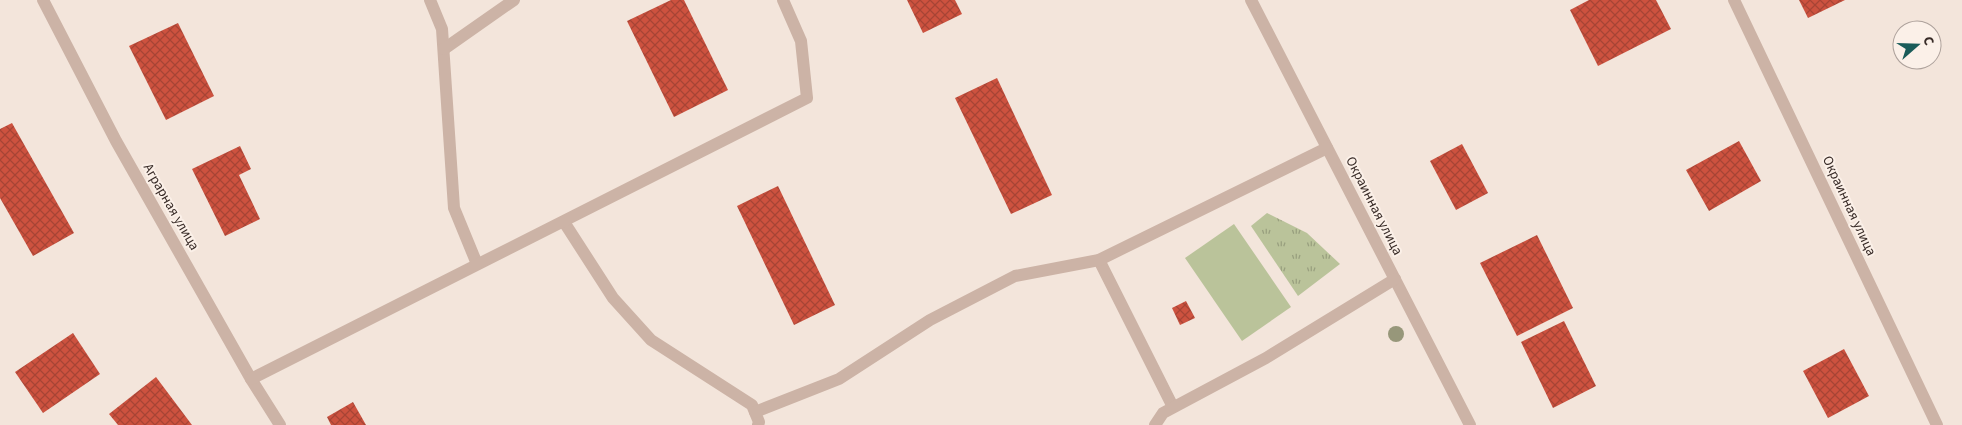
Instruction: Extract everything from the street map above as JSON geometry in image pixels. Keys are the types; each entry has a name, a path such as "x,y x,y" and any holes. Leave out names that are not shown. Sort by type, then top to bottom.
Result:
{"street":[{"name":"Аграрная улица","path":"43,0 116,141 251,379 280,425"},
{"path":"430,0 442,29 454,208 477,264"},
{"path":"444,49 514,0"},
{"path":"251,379 807,98 801,41 783,0"},
{"name":"Окраинная улица","path":"1251,0 1470,425"},
{"name":"Окраинная улица","path":"1734,0 1937,425"},
{"path":"755,412 839,379 930,320 1015,276 1099,260 1327,148"},
{"path":"564,222 613,298 651,340 752,404 759,422 758,425"},
{"path":"1099,260 1173,407"},
{"path":"1155,425 1163,413 1266,358 1395,278"}],"green space":[{"path":"1267,213 1307,233 1340,264 1298,296 1251,226"},
{"path":"1234,224 1291,307 1242,341 1185,258"}],"building":[{"path":"671,0 684,0 728,90 674,117 627,21"},
{"path":"907,0 955,0 962,14 923,33"},
{"path":"1589,0 1656,0 1671,29 1598,66 1570,10"},
{"path":"1799,0 1845,0 1808,18"},
{"path":"178,23 214,96 166,120 129,46"},
{"path":"997,78 1052,195 1011,214 955,98"},
{"path":"12,123 74,233 33,256 0,198 0,129"},
{"path":"1739,141 1761,181 1709,211 1686,170"},
{"path":"1462,144 1488,193 1456,210 1430,161"},
{"path":"240,146 251,169 239,175 260,219 225,236 192,169"},
{"path":"778,186 835,305 794,325 737,206"},
{"path":"1537,235 1573,308 1517,336 1480,263"},
{"path":"1186,301 1195,318 1180,325 1172,308"},
{"path":"1564,321 1596,386 1553,408 1521,342"},
{"path":"73,333 100,374 43,413 15,372"},
{"path":"1844,349 1869,396 1828,418 1803,371"},
{"path":"156,377 192,425 118,425 109,414"},
{"path":"353,402 366,425 331,425 327,417"}]}
